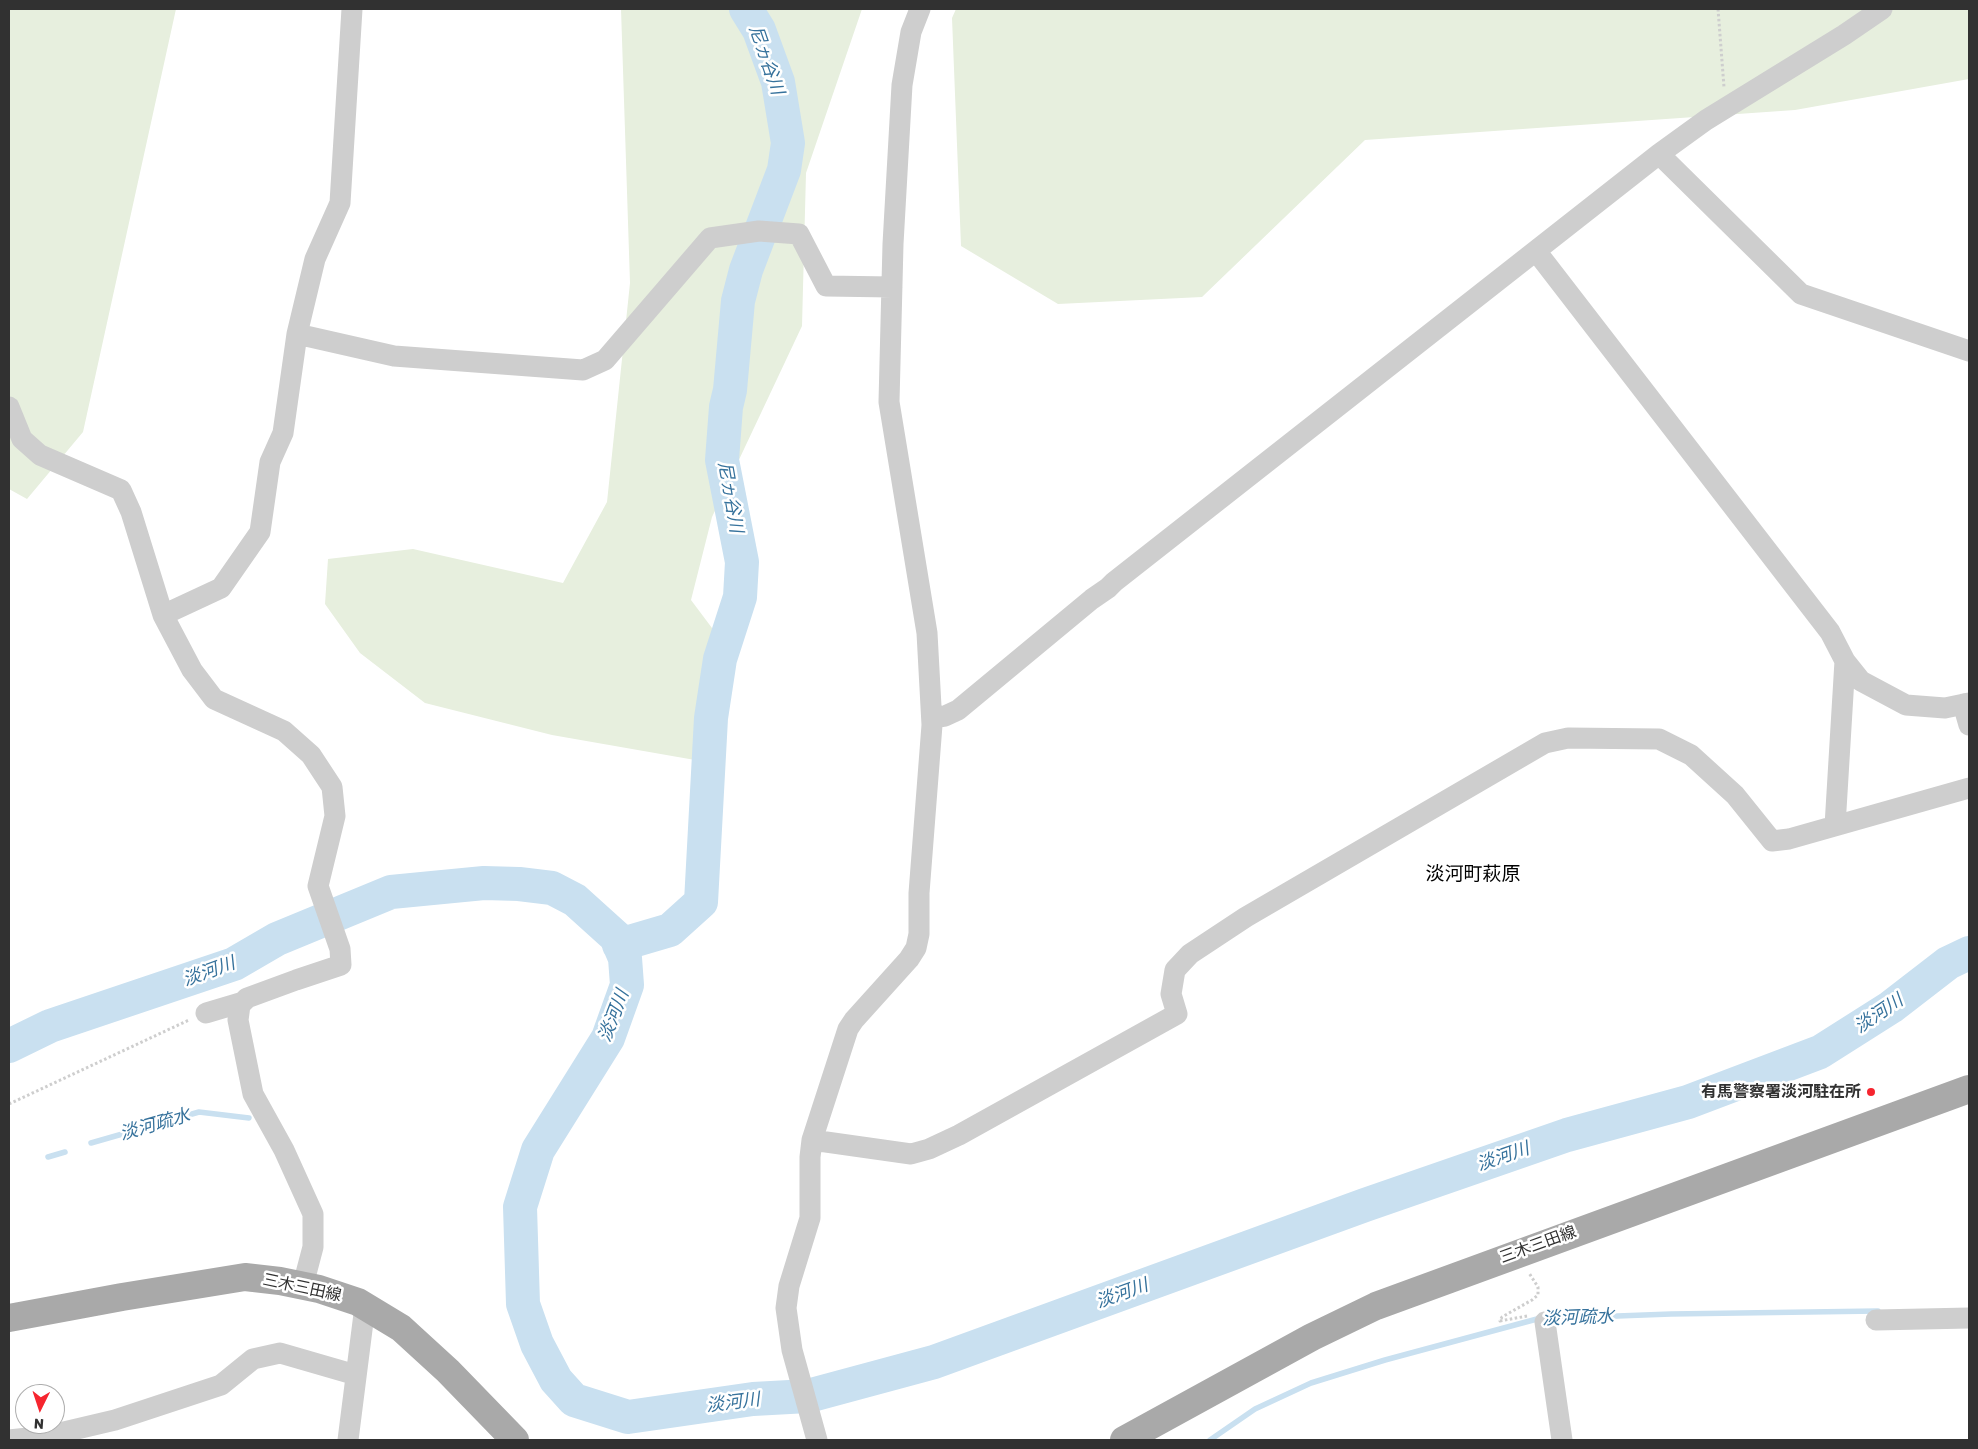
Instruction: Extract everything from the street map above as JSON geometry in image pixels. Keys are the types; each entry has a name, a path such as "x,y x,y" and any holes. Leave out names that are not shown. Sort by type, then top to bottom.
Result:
{"main road":[{"name":"三木三田線","path":"1124,1440 1362,1312 1435,1283 1969,1089"},
{"name":"三木三田線","path":"9,1318 217,1281 255,1278 298,1284 330,1292 365,1306 401,1328 448,1371 516,1440"}],"street":[{"path":"163,615 221,588 260,532 270,462 283,433 297,334 315,259 340,203 352,9"},
{"path":"817,1440 795,1364 787,1328 786,1303 810,1218 810,1157 812,1140 848,1029 909,959 918,940 920,927 919,893 932,718 926,621 889,402 892,287 902,85 911,32 920,9"},
{"path":"932,718 945,716 958,710 1092,599 1659,154 1726,108 1844,35 1882,9"},
{"path":"1659,154 1801,294 1969,351"},
{"path":"297,334 394,356 583,370 605,360 710,238 759,231 799,234 826,286 892,287"},
{"path":"1536,251 1830,632 1845,660 1861,681 1906,705 1945,708 1966,704 1969,726"},
{"path":"9,407 22,439 40,455 122,490 131,512 163,615 192,670 214,699 284,731 311,755 332,787 335,816 318,886 340,949 341,965 257,993 235,1004 206,1012"},
{"path":"1835,826 1845,660"},
{"path":"812,1140 911,1154 959,1135 1176,1014 1171,994 1174,970 1190,954 1246,917 1545,743 1568,738 1659,739 1691,756 1735,795 1772,841 1835,826 1969,788"},
{"path":"235,1004 239,1009 238,1020 253,1094 288,1159 313,1214 313,1247 298,1284"},
{"path":"348,1440 365,1306"},
{"path":"1540,1318 1562,1440"},
{"path":"1876,1320 1969,1318"},
{"path":"9,1440 48,1436 116,1420 221,1385 253,1359 280,1353 356,1375"}],"path":[{"path":"1718,9 1726,108"},
{"path":"9,1104 206,1012"},
{"path":"1518,1253 1537,1284 1539,1293 1534,1299 1502,1317 1500,1321 1540,1318"}],"green space":[{"path":"9,9 176,9 83,432 27,499 9,489"},
{"path":"621,9 862,9 806,173 802,326 712,517 691,600 733,656 695,760 552,735 425,703 360,653 325,604 328,559 413,549 563,583 607,502 630,283"},
{"path":"956,9 1969,9 1969,79 1795,110 1365,140 1202,297 1058,304 961,246 952,18"}],"waterway":[{"name":"尼ヵ谷川","path":"619,945 670,930 701,902 711,718 720,659 740,597 742,562 722,460 738,301 746,270 784,170 788,143 778,82 759,30 746,9"},
{"name":"淡河川","path":"9,1046 50,1026 234,964 277,939 391,892 484,883 519,884 552,888 575,900 616,937 625,958 627,985 608,1038 538,1150 520,1207 523,1304 537,1344 556,1380 574,1400 628,1417 753,1399 808,1396 934,1362 1365,1205 1567,1135 1688,1102 1820,1052 1891,1007 1948,963 1969,953"},
{"name":"淡河疏水","path":"91,1143 199,1112 249,1118"},
{"name":"淡河疏水","path":"48,1157 65,1152"},
{"name":"淡河疏水","path":"1210,1440 1255,1409 1311,1383 1385,1360 1537,1319 1671,1314 1878,1311"}],"place":[{"name":"有馬警察署淡河駐在所","path":"1871,1092"}],"district":[{"name":"淡河町萩原","path":"1473,875"}]}
